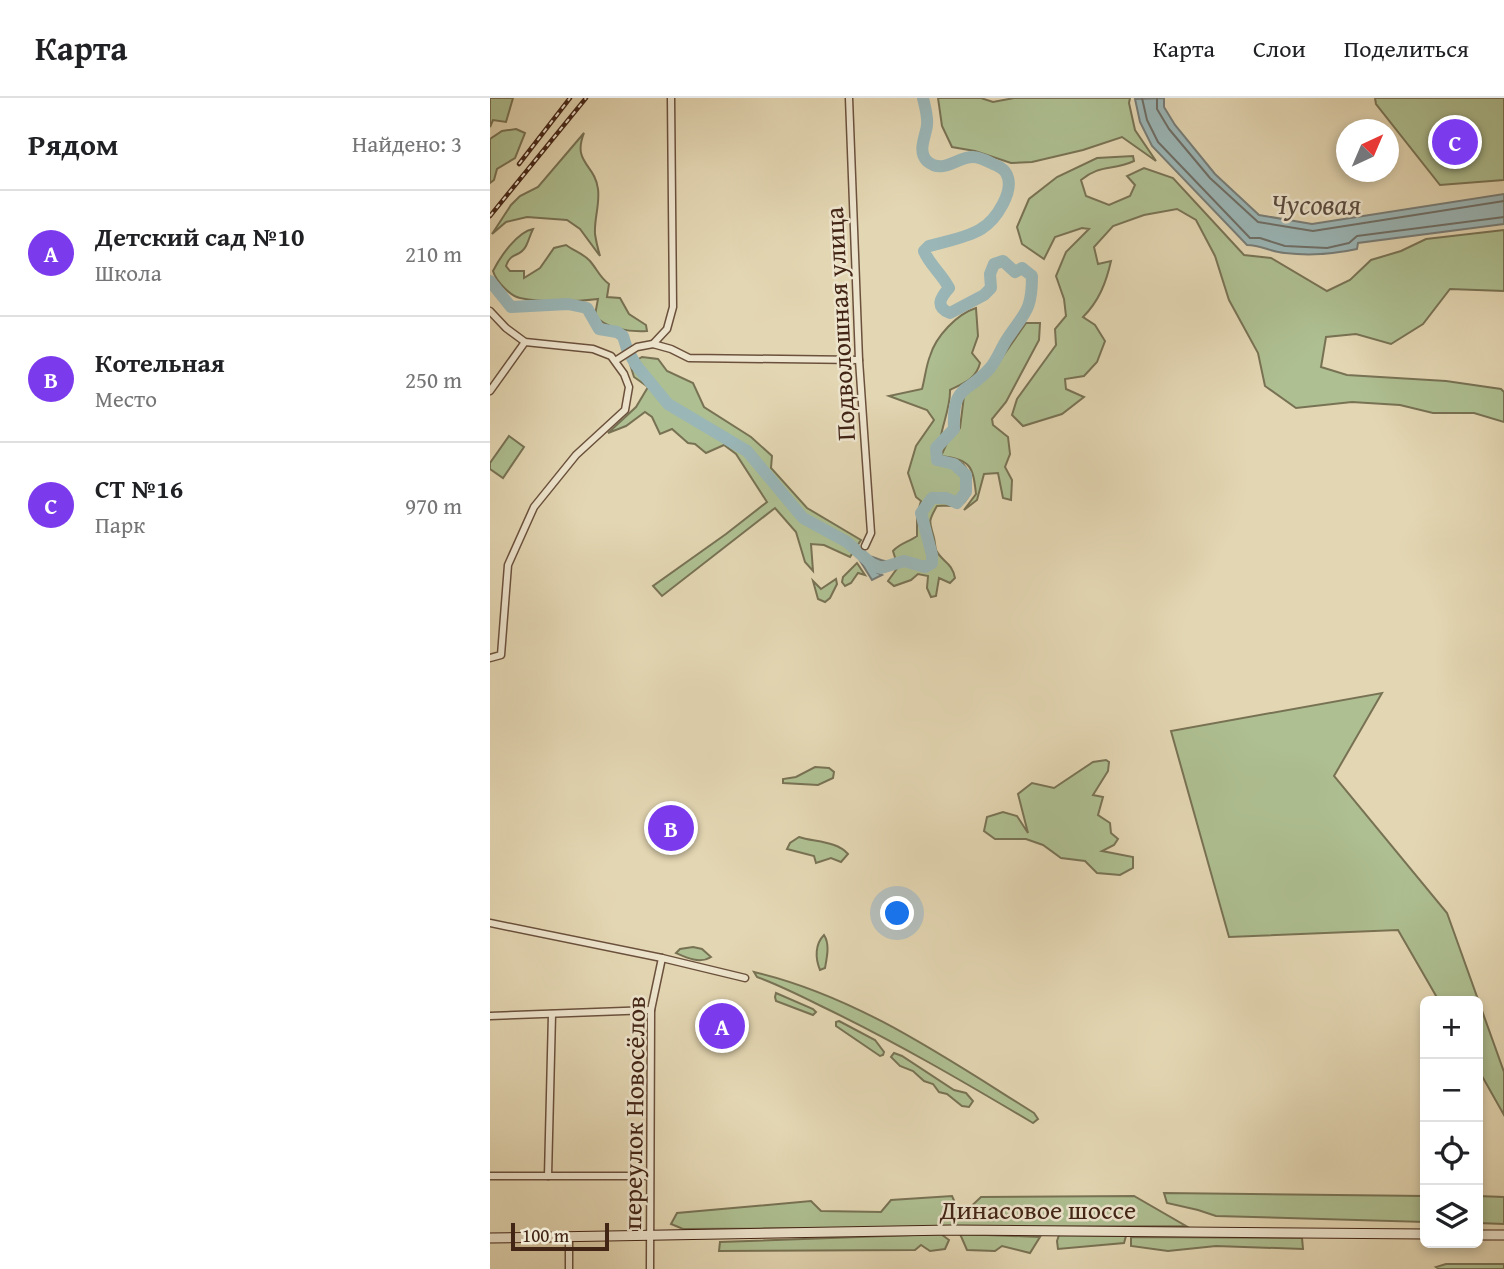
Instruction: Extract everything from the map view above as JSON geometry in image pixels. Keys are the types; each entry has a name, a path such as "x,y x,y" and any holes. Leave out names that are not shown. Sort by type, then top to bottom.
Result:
{"street":[{"path":"615,361 632,350 653,344 667,329 673,307 671,98"},
{"name":"Подволошная улица","path":"849,98 859,360 870,533 865,546"},
{"path":"490,312 525,342 593,349 615,361 629,387 625,410 576,454 534,507 508,565 500,655 490,658"},
{"path":"490,391 525,342"},
{"path":"653,344 689,358 859,360"},
{"path":"490,923 745,978"},
{"name":"переулок Новосёлов","path":"650,1269 651,1010 662,958"},
{"path":"490,1016 651,1010"},
{"path":"548,1176 552,1014"},
{"path":"490,1176 649,1176"},
{"name":"Динасовое шоссе","path":"490,1238 650,1233 952,1230 1420,1234"},
{"path":"1483,1235 1504,1235"},
{"path":"569,1237 569,1269"}],"green space":[{"path":"490,98 513,98 506,122 493,120 490,127"},
{"path":"938,98 981,98 993,102 1014,98 1130,98 1135,130 1156,161 1122,137 1032,162 1011,163 975,151 952,147 942,126"},
{"path":"1375,98 1504,98 1504,180 1440,185 1399,133 1399,119 1388,119 1376,104"},
{"path":"516,129 525,133 515,158 497,169 494,180 490,183 490,139 502,131"},
{"path":"584,133 581,143 582,157 593,174 598,189 595,234 600,256 580,229 567,220 527,217 506,222 492,234 511,205 520,196 538,187"},
{"path":"1133,156 1134,161 1094,172 1081,180 1086,196 1109,205 1130,196 1135,185 1127,176 1144,168 1173,178 1244,255 1271,258 1327,291 1350,280 1371,260 1401,251 1426,239 1504,230 1504,291 1450,289 1423,324 1391,344 1356,334 1326,337 1321,367 1347,375 1446,381 1501,389 1504,392 1504,422 1474,413 1433,413 1400,405 1352,402 1296,408 1265,386 1258,353 1229,300 1215,256 1196,220 1177,209 1144,215 1113,226 1094,247 1098,264 1111,261 1101,291 1083,317 1095,325 1105,341 1097,362 1084,376 1065,379 1066,389 1084,397 1062,414 1023,426 1012,415 1017,399 1056,345 1055,329 1066,316 1064,299 1056,276 1066,252 1089,229 1082,228 1055,237 1044,259 1022,244 1017,227 1029,199 1057,177 1097,158"},
{"path":"533,229 524,250 508,261 506,266 510,271 524,271 524,278 540,268 554,248 566,245 590,261 609,284 607,297 620,298 629,314 646,325 647,331 626,330 605,324 595,315 598,299 538,301 516,297 508,291 493,271 515,240"},
{"path":"976,308 978,336 972,353 980,363 972,377 950,390 940,442 941,458 958,461 966,468 970,492 965,502 960,505 937,506 932,516 936,550 952,569 955,578 950,583 939,578 936,596 931,597 927,588 928,576 918,574 911,580 894,586 888,581 898,567 893,551 917,536 917,515 921,501 916,497 908,473 916,446 934,420 927,410 889,396 922,389 937,341 955,321"},
{"path":"1026,323 1040,323 1039,340 1006,402 992,419 993,425 1008,437 1010,454 1005,467 1012,480 1011,500 1003,498 998,473 984,474 977,500 964,510 976,494 972,471 959,459 941,456 948,441 960,428 964,396 991,373"},
{"path":"642,357 658,359 667,371 693,383 704,407 751,437 772,456 771,468 807,508 861,540 850,557 824,545 811,544 813,571 805,562 796,532 775,508 662,596 653,586 767,502 736,454 724,445 706,453 695,444 688,443 672,429 660,434 652,417 645,412 626,426 608,433 636,407 648,387 634,377 630,364"},
{"path":"509,436 524,447 503,478 490,469 490,463"},
{"path":"857,563 865,575 858,573 851,583 845,586 843,577"},
{"path":"836,579 837,584 830,598 825,602 818,599 813,581 821,589"},
{"path":"1382,693 1334,776 1447,913 1477,996 1436,996 1398,930 1229,937 1171,731"},
{"path":"1093,762 1109,762 1108,771 1093,795 1103,797 1098,815 1110,823 1111,833 1118,839 1114,845 1102,851 1133,857 1133,868 1120,875 1097,873 1085,861 1061,858 1043,845 1026,839 995,839 984,831 987,817 1003,812 1017,816 1028,833 1018,794 1032,783 1054,788"},
{"path":"815,767 829,768 834,772 833,778 818,785 783,783 783,779 796,777"},
{"path":"799,837 832,844 848,854 841,862 831,858 816,863 814,856 787,849 790,843"},
{"path":"824,935 827,955 825,968 820,970 817,951"},
{"path":"680,949 702,949 711,957 698,960 676,953"},
{"path":"754,972 829,996 900,1031 1034,1113 1038,1119 1033,1123 902,1048 848,1019 757,977"},
{"path":"776,993 816,1012 813,1015 776,1001"},
{"path":"1483,1013 1504,1072 1504,1115 1483,1078"},
{"path":"839,1021 875,1040 884,1052 883,1055 880,1056 836,1026"},
{"path":"894,1053 954,1090 966,1093 973,1101 969,1107 962,1106 913,1071 900,1066 891,1057"},
{"path":"1164,1193 1420,1196 1420,1222 1216,1216 1167,1203"},
{"path":"952,1196 961,1216 981,1197 1134,1196 1186,1226 683,1229 671,1224 677,1213 811,1201 821,1211 881,1212 891,1200"},
{"path":"1483,1196 1504,1197 1504,1224 1483,1223"},
{"path":"941,1234 949,1240 945,1249 930,1251 921,1245 915,1250 719,1251 720,1242"},
{"path":"960,1234 1040,1237 1030,1253 1002,1246 995,1251 967,1250"},
{"path":"1059,1235 1126,1236 1124,1243 1058,1249"},
{"path":"1131,1237 1302,1238 1303,1249 1216,1246 1168,1251 1131,1246"},
{"path":"1446,1264 1504,1264 1504,1269 1436,1267"}],"water":[{"path":"1164,98 1164,107 1175,125 1215,174 1259,215 1312,224 1504,194 1504,224 1358,243 1357,249 1321,254 1285,253 1247,245 1152,146 1140,122 1135,99"},
{"path":"863,552 867,556 899,563 878,573 882,575 872,580 859,559"}],"waterway":[{"path":"490,281 511,307 568,304 587,308 599,329 617,332 623,336 636,365 668,404 747,451 803,518 847,542 874,566 881,568 904,561 925,567 932,563 932,555 921,513 932,498 946,498 957,503 966,492 966,475 954,464 937,460 936,448 954,429 958,397 990,368 1026,310 1031,297 1032,276 1022,268 1015,272 1003,261 994,264 990,274 991,288 984,295 950,313 942,308 941,299 949,288 924,251 929,246 970,234 987,225 1003,204 1008,180 1002,168 978,158 967,158 944,166 933,165 927,161 922,148 927,122 923,98"}],"railway":[{"path":"519,164 570,98"},
{"path":"490,216 586,98"}],"place":[{"name":"СТ №16","path":"1455,142"},
{"name":"Котельная","path":"671,828"},
{"name":"Детский сад №10","path":"722,1026"}],"water label":[{"name":"Чусовая","path":"1316,204"}]}
